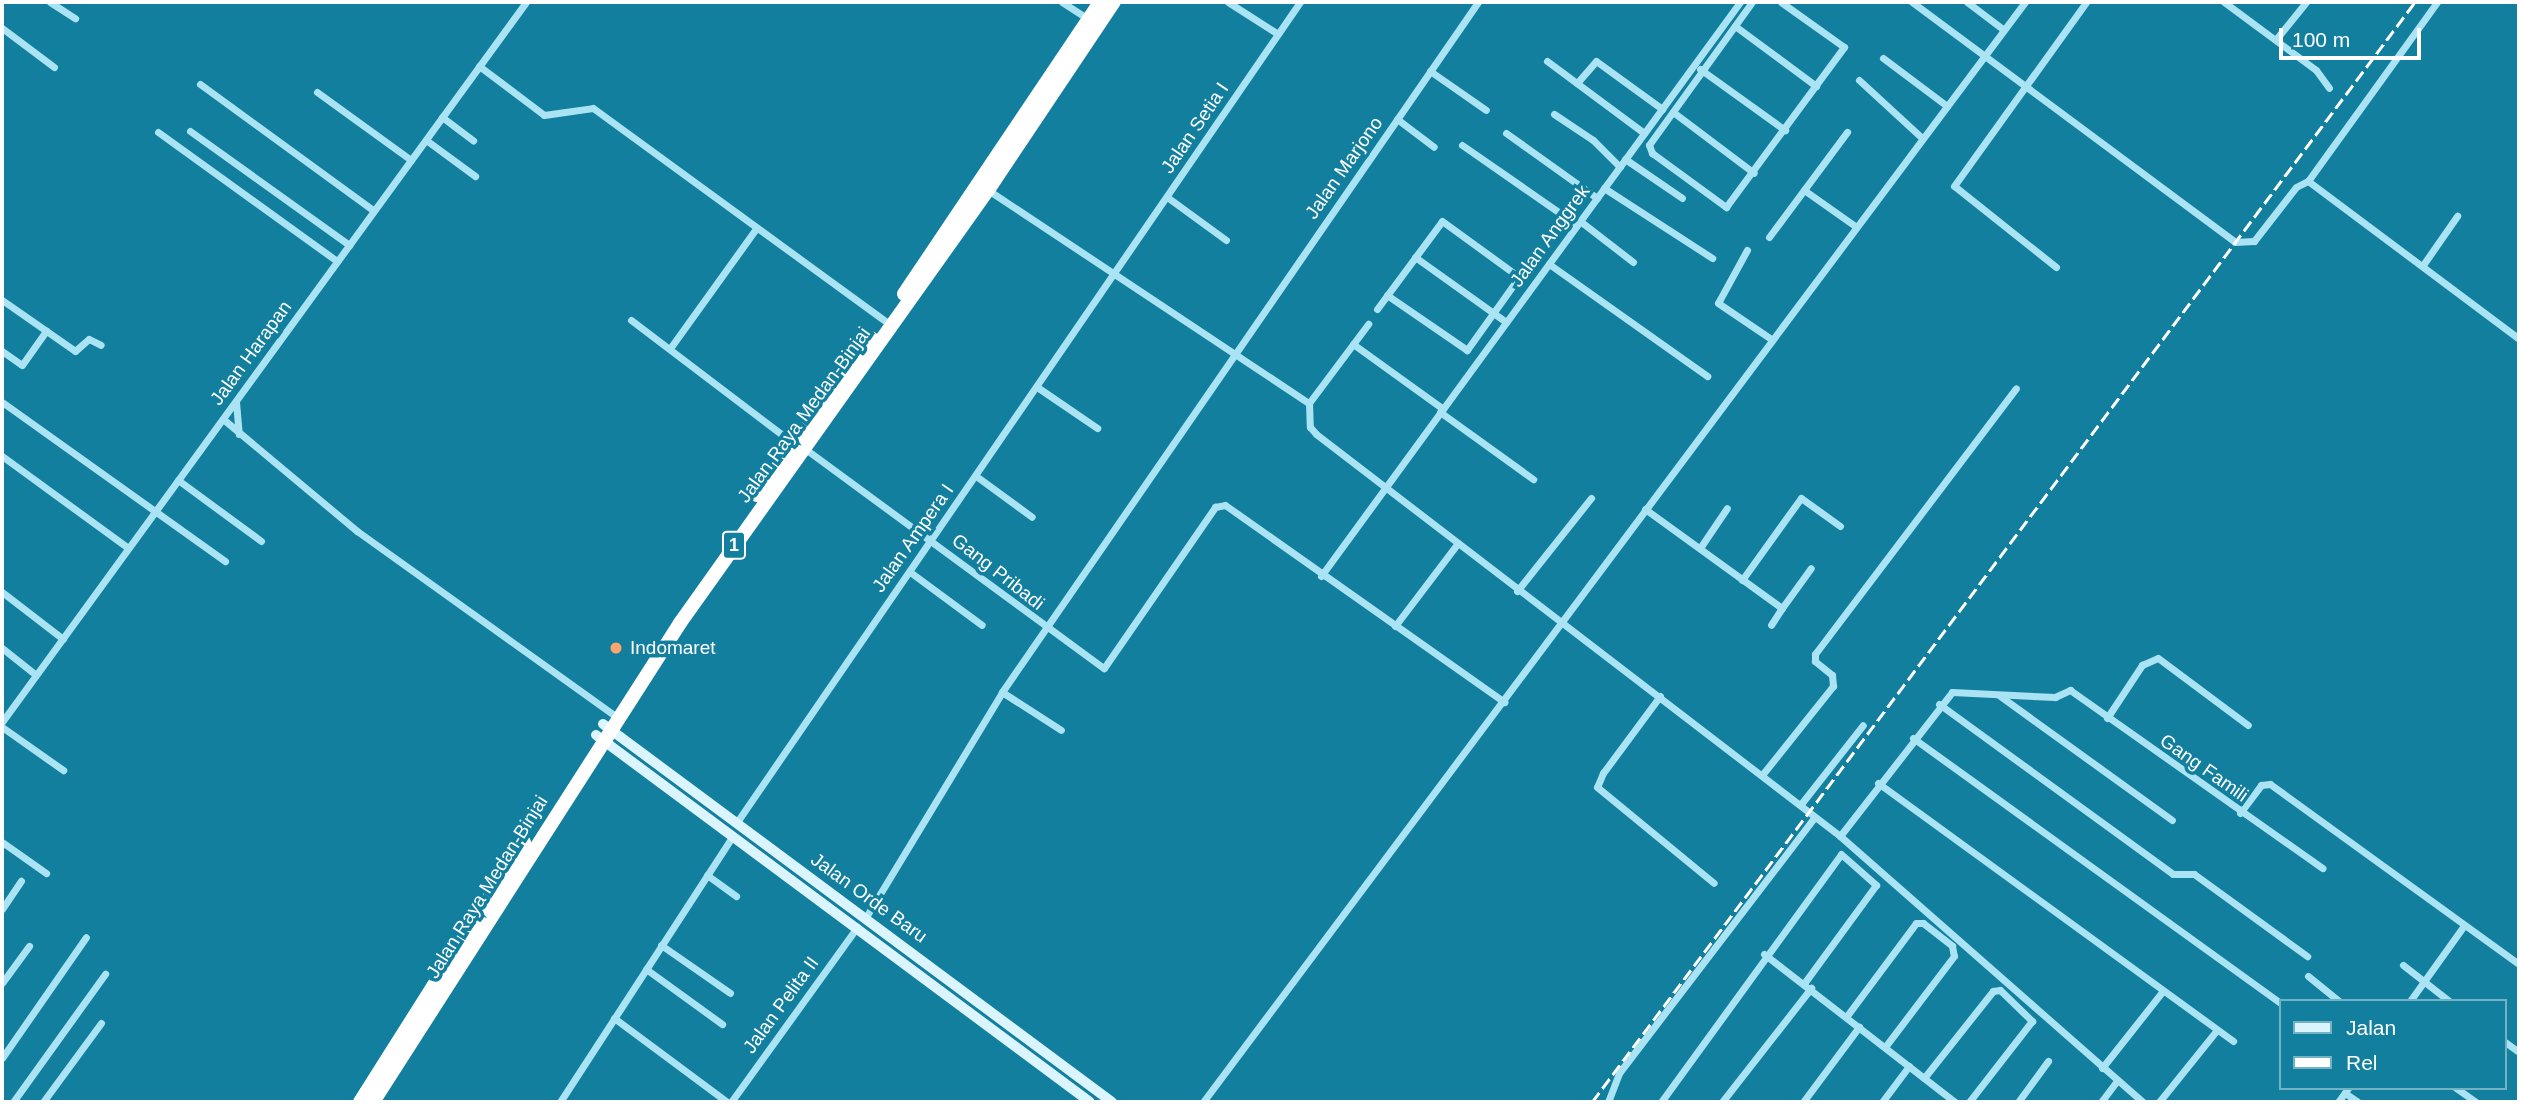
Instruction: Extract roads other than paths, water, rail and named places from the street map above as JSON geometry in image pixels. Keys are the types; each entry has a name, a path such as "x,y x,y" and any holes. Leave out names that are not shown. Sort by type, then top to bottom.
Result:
{"highway":[{"name":"Jalan Raya Medan-Binjai","path":"797,444 988,190 1100,2"},
{"name":"Jalan Raya Medan-Binjai","path":"360,1102 797,444 1057,76 1114,2"},
{"name":"Jalan Raya Medan-Binjai","path":"373,1102 607,727"}],"main road":[{"name":"Jalan Orde Baru","path":"607,727 1112,1102"},
{"name":"Jalan Orde Baru","path":"607,727 733,836 1090,1102"},
{"path":"938,988 947,977"},
{"path":"1059,1078 1066,1068"}],"street":[{"path":"50,2 75,18"},
{"name":"Jalan Harapan","path":"2,725 526,2"},
{"path":"1062,2 1088,19"},
{"path":"1228,2 1278,34"},
{"name":"Jalan Setia I","path":"1116,272 1300,2"},
{"name":"Jalan Marjono","path":"866,918 1002,692 1478,2"},
{"name":"Jalan Anggrek","path":"1321,576 1740,2"},
{"path":"1752,2 1673,112 1650,149 1721,206 1730,205 1844,46 1781,2"},
{"path":"1912,2 2235,242 2254,241 2296,187 2308,181 2437,2"},
{"path":"1967,2 2004,30"},
{"path":"1203,1102 2025,2"},
{"path":"2056,267 1954,186 2086,2"},
{"path":"2224,2 2277,38 2316,70 2329,88"},
{"path":"2277,38 2306,2"},
{"path":"1734,26 1816,86"},
{"path":"2,28 54,67"},
{"path":"1883,58 1947,106"},
{"path":"1547,61 1644,133"},
{"path":"1577,83 1596,61 1662,109"},
{"path":"1695,64 1785,130"},
{"path":"479,66 544,115 593,108 755,230 885,321"},
{"path":"1430,71 1486,110"},
{"path":"1859,79 1922,138"},
{"path":"200,84 374,211"},
{"path":"317,92 411,160"},
{"path":"1673,112 1754,173"},
{"path":"1554,114 1593,140 1620,167"},
{"path":"442,117 473,140"},
{"path":"1397,119 1434,147"},
{"path":"190,131 349,245"},
{"path":"158,132 337,261"},
{"path":"1769,237 1847,132"},
{"path":"1506,133 1597,198"},
{"path":"426,140 475,176"},
{"path":"1462,145 1633,262"},
{"path":"1625,159 1682,198"},
{"path":"2308,181 2519,339"},
{"path":"1604,188 1712,258"},
{"path":"988,190 1237,352 1309,403"},
{"path":"1804,190 1855,226"},
{"path":"1167,197 1226,240"},
{"path":"2423,265 2457,216"},
{"path":"1377,309 1387,295 1440,223 1445,222 1519,277 1471,347 1461,350 1387,295"},
{"path":"671,347 755,230"},
{"path":"1747,250 1718,303 1771,339"},
{"path":"1415,257 1506,322"},
{"path":"1549,264 1707,376"},
{"name":"Jalan Ampera I","path":"737,822 1116,272"},
{"path":"2,300 75,351 89,339 101,345"},
{"name":"Gang Pribadi","path":"631,320 671,347 1046,628 1104,668 1220,504 1321,576"},
{"path":"1368,324 1309,403 1310,427 1316,434 1458,542 1517,591 1660,695 1801,804 2143,1102"},
{"path":"2,351 22,365 46,331"},
{"path":"1353,344 1533,479"},
{"path":"1037,387 1097,428"},
{"path":"1762,775 1833,686 1832,675 1815,661 1815,654 2017,388"},
{"path":"236,401 239,434"},
{"path":"2,402 225,561"},
{"path":"223,419 357,531 607,727"},
{"path":"2,456 128,548"},
{"path":"975,476 1032,517"},
{"path":"178,480 261,541"},
{"path":"1517,591 1591,498"},
{"path":"1742,580 1801,498 1840,526"},
{"path":"1700,548 1727,508"},
{"path":"1645,509 1782,608"},
{"path":"1395,626 1458,542"},
{"path":"1771,625 1811,568"},
{"path":"909,572 982,625"},
{"path":"1321,576 1504,702"},
{"path":"2,592 63,639"},
{"path":"2,648 36,675"},
{"path":"2107,718 2143,666 2158,658 2248,725"},
{"name":"Gang Famili","path":"1999,695 2019,692 2055,698 2070,690 2240,813 2322,868"},
{"path":"1002,692 1061,730"},
{"path":"1840,836 1939,704 1952,692 1999,695 2172,820"},
{"path":"1660,695 1603,772 1597,787 1714,883"},
{"path":"1939,704 2173,874 2194,874 2306,956"},
{"path":"2,725 62,769"},
{"path":"1801,804 1863,725"},
{"path":"1913,738 2280,1002"},
{"path":"1878,783 2162,992 2233,1041"},
{"path":"2240,813 2261,785 2270,784 2463,927 2519,964"},
{"path":"1608,1102 1619,1073 1815,817"},
{"path":"560,1102 733,836"},
{"path":"2,842 46,873"},
{"path":"1661,1102 1764,954 1839,855 1843,855 1876,885 1808,985 1722,1102"},
{"path":"707,875 736,896"},
{"path":"2,909 21,881"},
{"path":"1846,1017 1916,923 1923,923 1952,946 1954,956 1885,1047"},
{"name":"Jalan Pelita II","path":"729,1102 857,927"},
{"path":"2411,999 2463,927"},
{"path":"2,1058 86,937"},
{"path":"661,945 730,993"},
{"path":"2,983 29,946"},
{"path":"1764,954 1808,985 1955,1102"},
{"path":"2403,965 2446,999"},
{"path":"646,969 722,1024"},
{"path":"13,1102 105,974"},
{"path":"2308,976 2337,999"},
{"path":"1924,1078 1993,991 2000,990 2032,1021 1969,1102"},
{"path":"2102,1068 2162,992"},
{"path":"614,1018 729,1102"},
{"path":"43,1102 101,1023"},
{"path":"1803,1102 1859,1027"},
{"path":"2159,1102 2216,1031"},
{"path":"2018,1102 2048,1061"},
{"path":"1882,1102 1909,1066"},
{"path":"2102,1102 2117,1081"},
{"path":"2459,1090 2476,1102"},
{"path":"2338,1102 2346,1091 2358,1102"}],"railway":[{"path":"1592,1102 2415,2"}],"place":[{"name":"Indomaret","path":"616,648"}]}
